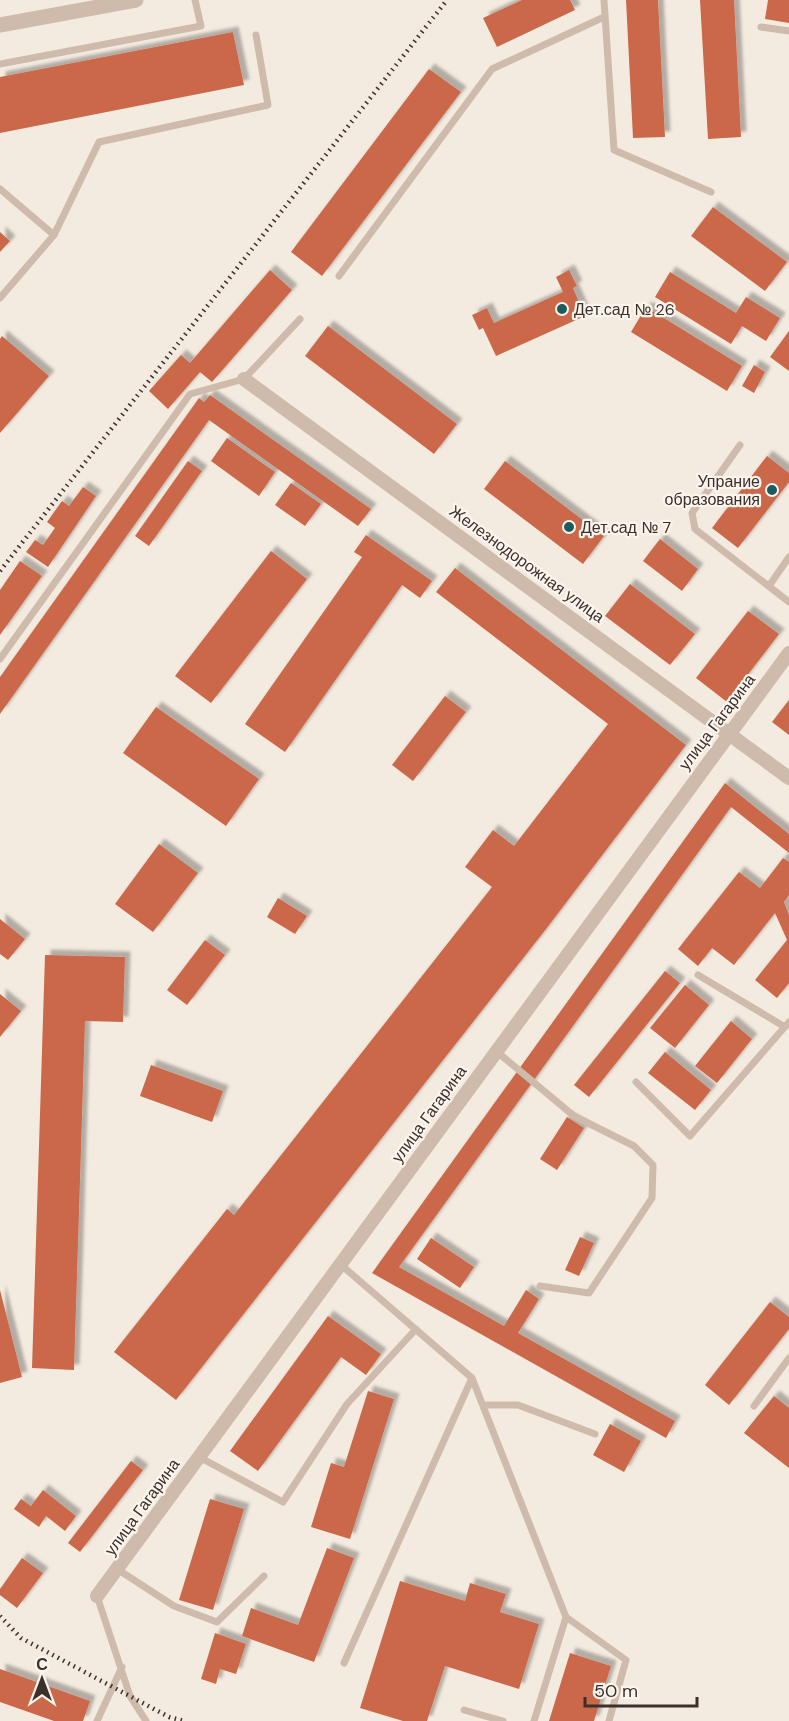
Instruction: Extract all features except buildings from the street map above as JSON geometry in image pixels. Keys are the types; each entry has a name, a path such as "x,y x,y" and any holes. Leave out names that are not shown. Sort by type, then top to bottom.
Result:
{"street":[{"path":"0,25 136,0"},
{"name":"Железнодорожная улица","path":"244,379 789,778"},
{"name":"улица Гагарина","path":"97,1596 789,653"}],"lane":[{"path":"0,64 201,26 195,0"},
{"path":"604,0 614,150 711,192"},
{"path":"339,276 492,69 604,17"},
{"path":"761,27 789,31"},
{"path":"0,298 54,235 99,142 268,105 256,35"},
{"path":"0,189 54,235"},
{"path":"0,659 190,394 244,379 300,319"},
{"path":"740,445 692,513 695,529 789,602"},
{"path":"769,586 789,557"},
{"path":"636,1082 690,1136 787,1024 698,975"},
{"path":"496,1051 574,1116 633,1146 653,1165 652,1198 590,1293 540,1286"},
{"path":"340,1264 472,1378 566,1617 626,1660 609,1721"},
{"path":"199,1457 283,1502 347,1404 416,1329"},
{"path":"754,1406 789,1358"},
{"path":"344,1663 472,1378"},
{"path":"483,1405 518,1405 595,1434"},
{"path":"117,1569 174,1606 218,1622 264,1576"},
{"path":"97,1596 122,1666 130,1696 146,1721"},
{"path":"534,1721 566,1617"},
{"path":"97,1721 122,1666"},
{"path":"464,1710 504,1721"}],"railway":[{"path":"0,571 447,0"},
{"path":"0,1616 21,1638 169,1717 184,1721"}],"place":[{"name":"Дет.сад № 26","path":"562,309"},
{"name":"Упрание образования","path":"772,490"},
{"name":"Дет.сад № 7","path":"569,527"}]}
